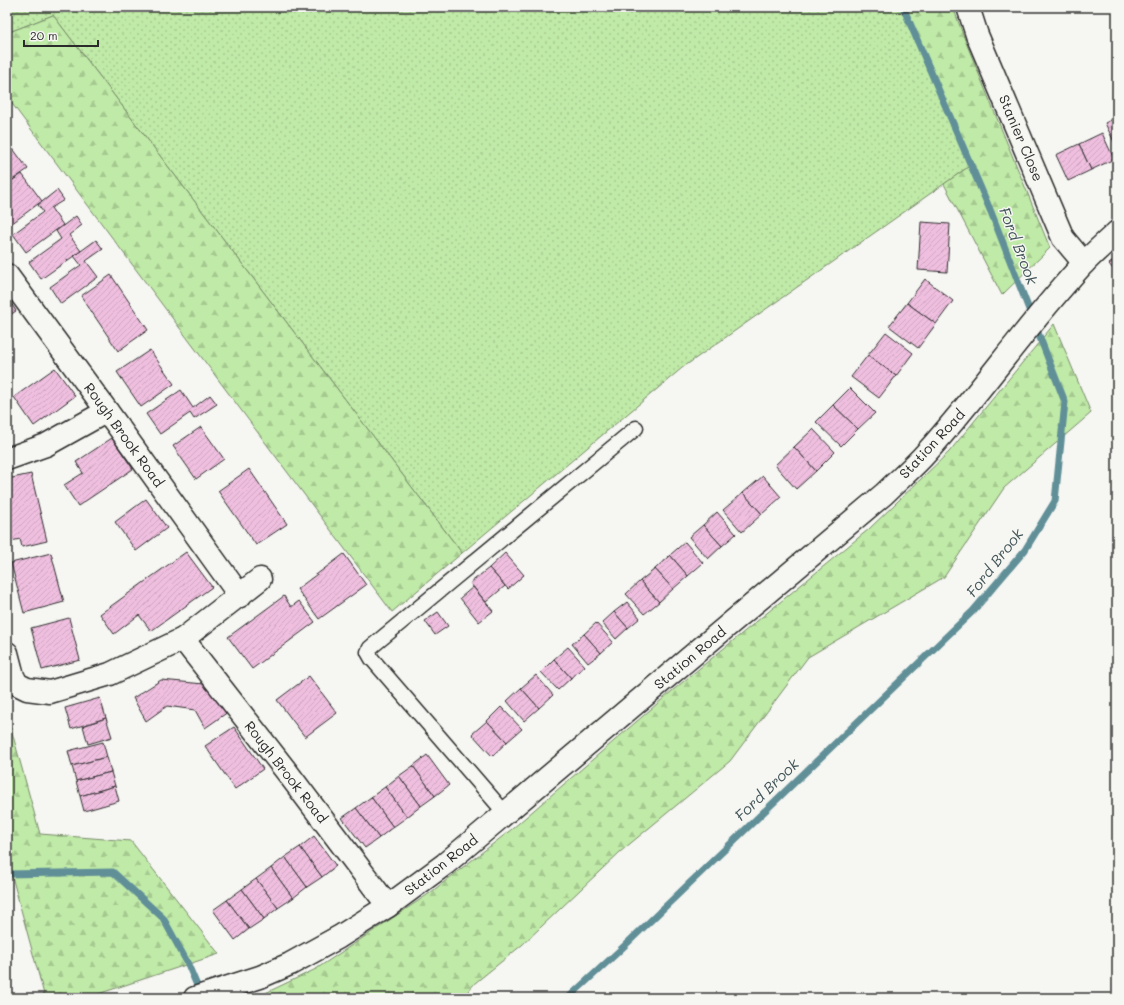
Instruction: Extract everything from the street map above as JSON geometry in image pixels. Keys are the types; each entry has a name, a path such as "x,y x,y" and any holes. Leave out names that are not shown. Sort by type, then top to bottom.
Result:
{"street":[{"name":"Stanier Close","path":"968,7 977,35 1063,238 1084,263"},
{"name":"Station Road","path":"195,998 260,977 290,964 339,937 388,906 445,864 884,494 926,453 971,401 1024,334 1084,263 1117,232"},
{"name":"Rough Brook Road","path":"7,275 240,596"},
{"path":"7,459 46,445 107,411"},
{"path":"7,653 13,676 17,684 26,689 50,692 110,674 183,639 260,579"},
{"name":"Rough Brook Road","path":"183,639 287,772 388,906"}],"lane":[{"path":"505,813 372,659 368,652 370,648 636,428"}],"green space":[{"path":"7,7 903,7 971,165 682,368 462,553 53,15 7,33"},
{"path":"903,7 953,7 1050,248 1002,295 944,184 971,165"},
{"path":"53,15 462,553 392,612 7,97 7,33"},
{"path":"1054,324 1091,413 1004,488 944,577 808,657 730,761 620,852 522,945 475,983 462,998 255,998 316,969 430,893 512,829 672,691 869,529 949,452"},
{"path":"7,714 40,834 131,841 219,954 86,998 45,998 7,858"}],"building":[{"path":"1117,117 1117,146 1116,146 1105,123"},
{"path":"1102,133 1114,159 1091,170 1079,144"},
{"path":"8,142 28,169 7,184 7,143"},
{"path":"1079,144 1091,170 1068,181 1056,155"},
{"path":"22,174 42,201 11,224 7,219 7,184"},
{"path":"57,190 64,200 51,208 63,225 26,252 13,234 43,212 38,205"},
{"path":"76,216 82,225 69,235 81,251 41,279 29,262 61,239 56,231"},
{"path":"921,222 950,224 947,272 918,270"},
{"path":"96,240 103,249 86,261 98,277 61,304 50,287 81,265 74,256"},
{"path":"1117,258 1117,274 1109,264"},
{"path":"111,275 148,330 118,351 81,296"},
{"path":"925,279 953,301 936,324 907,303"},
{"path":"7,297 16,311 7,317"},
{"path":"907,303 936,324 918,348 889,326"},
{"path":"886,332 913,353 896,376 868,355"},
{"path":"150,350 174,384 141,407 117,372"},
{"path":"868,355 896,376 879,398 851,377"},
{"path":"55,368 75,396 34,426 14,397"},
{"path":"850,388 875,413 858,429 833,405"},
{"path":"181,390 193,408 210,395 217,404 194,419 190,413 160,434 146,414"},
{"path":"833,405 858,429 841,446 816,422"},
{"path":"201,427 224,459 196,479 173,446"},
{"path":"813,429 835,452 816,471 794,447"},
{"path":"112,438 133,469 78,506 64,485 83,473 76,462"},
{"path":"794,447 816,471 796,489 775,465"},
{"path":"249,469 287,524 256,545 218,491"},
{"path":"31,474 47,541 22,547 20,539 7,542 7,479"},
{"path":"763,476 781,497 762,514 743,493"},
{"path":"743,493 762,514 742,532 723,510"},
{"path":"146,499 167,528 136,551 115,522"},
{"path":"717,512 736,534 722,546 703,525"},
{"path":"703,525 722,546 708,559 689,537"},
{"path":"685,542 703,563 688,576 670,555"},
{"path":"186,552 212,587 151,631 139,615 114,634 100,614"},
{"path":"51,553 64,602 24,613 11,563"},
{"path":"505,553 524,575 508,589 489,568"},
{"path":"344,554 366,585 319,619 297,589"},
{"path":"670,555 688,576 673,589 655,569"},
{"path":"489,568 505,586 486,602 470,583"},
{"path":"655,569 673,589 659,602 640,581"},
{"path":"640,581 659,602 644,614 626,594"},
{"path":"473,587 493,611 479,622 460,598"},
{"path":"284,596 291,607 299,601 315,622 252,669 228,637"},
{"path":"627,602 640,618 628,628 614,612"},
{"path":"438,612 448,626 435,635 425,621"},
{"path":"614,612 628,628 616,639 602,623"},
{"path":"69,618 80,660 42,670 31,628"},
{"path":"596,623 613,642 601,653 584,634"},
{"path":"584,634 601,653 588,663 572,644"},
{"path":"568,647 585,666 571,678 554,659"},
{"path":"554,659 571,678 558,690 541,672"},
{"path":"536,675 553,695 539,708 521,688"},
{"path":"309,676 337,713 305,737 277,700"},
{"path":"161,680 204,684 228,712 205,728 195,710 167,706 146,721 133,698"},
{"path":"521,688 539,708 524,721 507,701"},
{"path":"100,698 106,718 71,729 65,708"},
{"path":"501,707 522,729 507,742 487,721"},
{"path":"106,718 112,737 88,744 83,726"},
{"path":"487,721 507,742 492,756 472,734"},
{"path":"234,727 263,769 235,789 205,746"},
{"path":"103,742 107,757 72,766 68,751"},
{"path":"427,755 449,785 435,796 413,766"},
{"path":"107,757 111,772 76,781 72,766"},
{"path":"413,766 435,796 421,806 399,776"},
{"path":"111,772 115,786 80,796 76,781"},
{"path":"399,776 421,806 407,817 385,787"},
{"path":"115,786 119,801 84,811 80,796"},
{"path":"385,787 407,817 393,827 371,797"},
{"path":"371,797 393,827 379,838 356,808"},
{"path":"356,808 379,838 365,848 342,818"},
{"path":"314,836 336,866 322,877 300,847"},
{"path":"300,847 322,877 307,887 285,857"},
{"path":"285,857 307,887 293,898 271,868"},
{"path":"271,868 293,898 278,908 256,879"},
{"path":"256,879 278,908 264,919 242,889"},
{"path":"242,889 264,919 249,929 227,900"},
{"path":"227,900 249,929 235,940 213,910"}],"waterway":[{"name":"Ford Brook","path":"568,998 618,952 973,611 1025,550 1055,501 1065,402 991,212 903,7"},
{"path":"7,874 113,872 163,918 187,962 201,995"}]}
